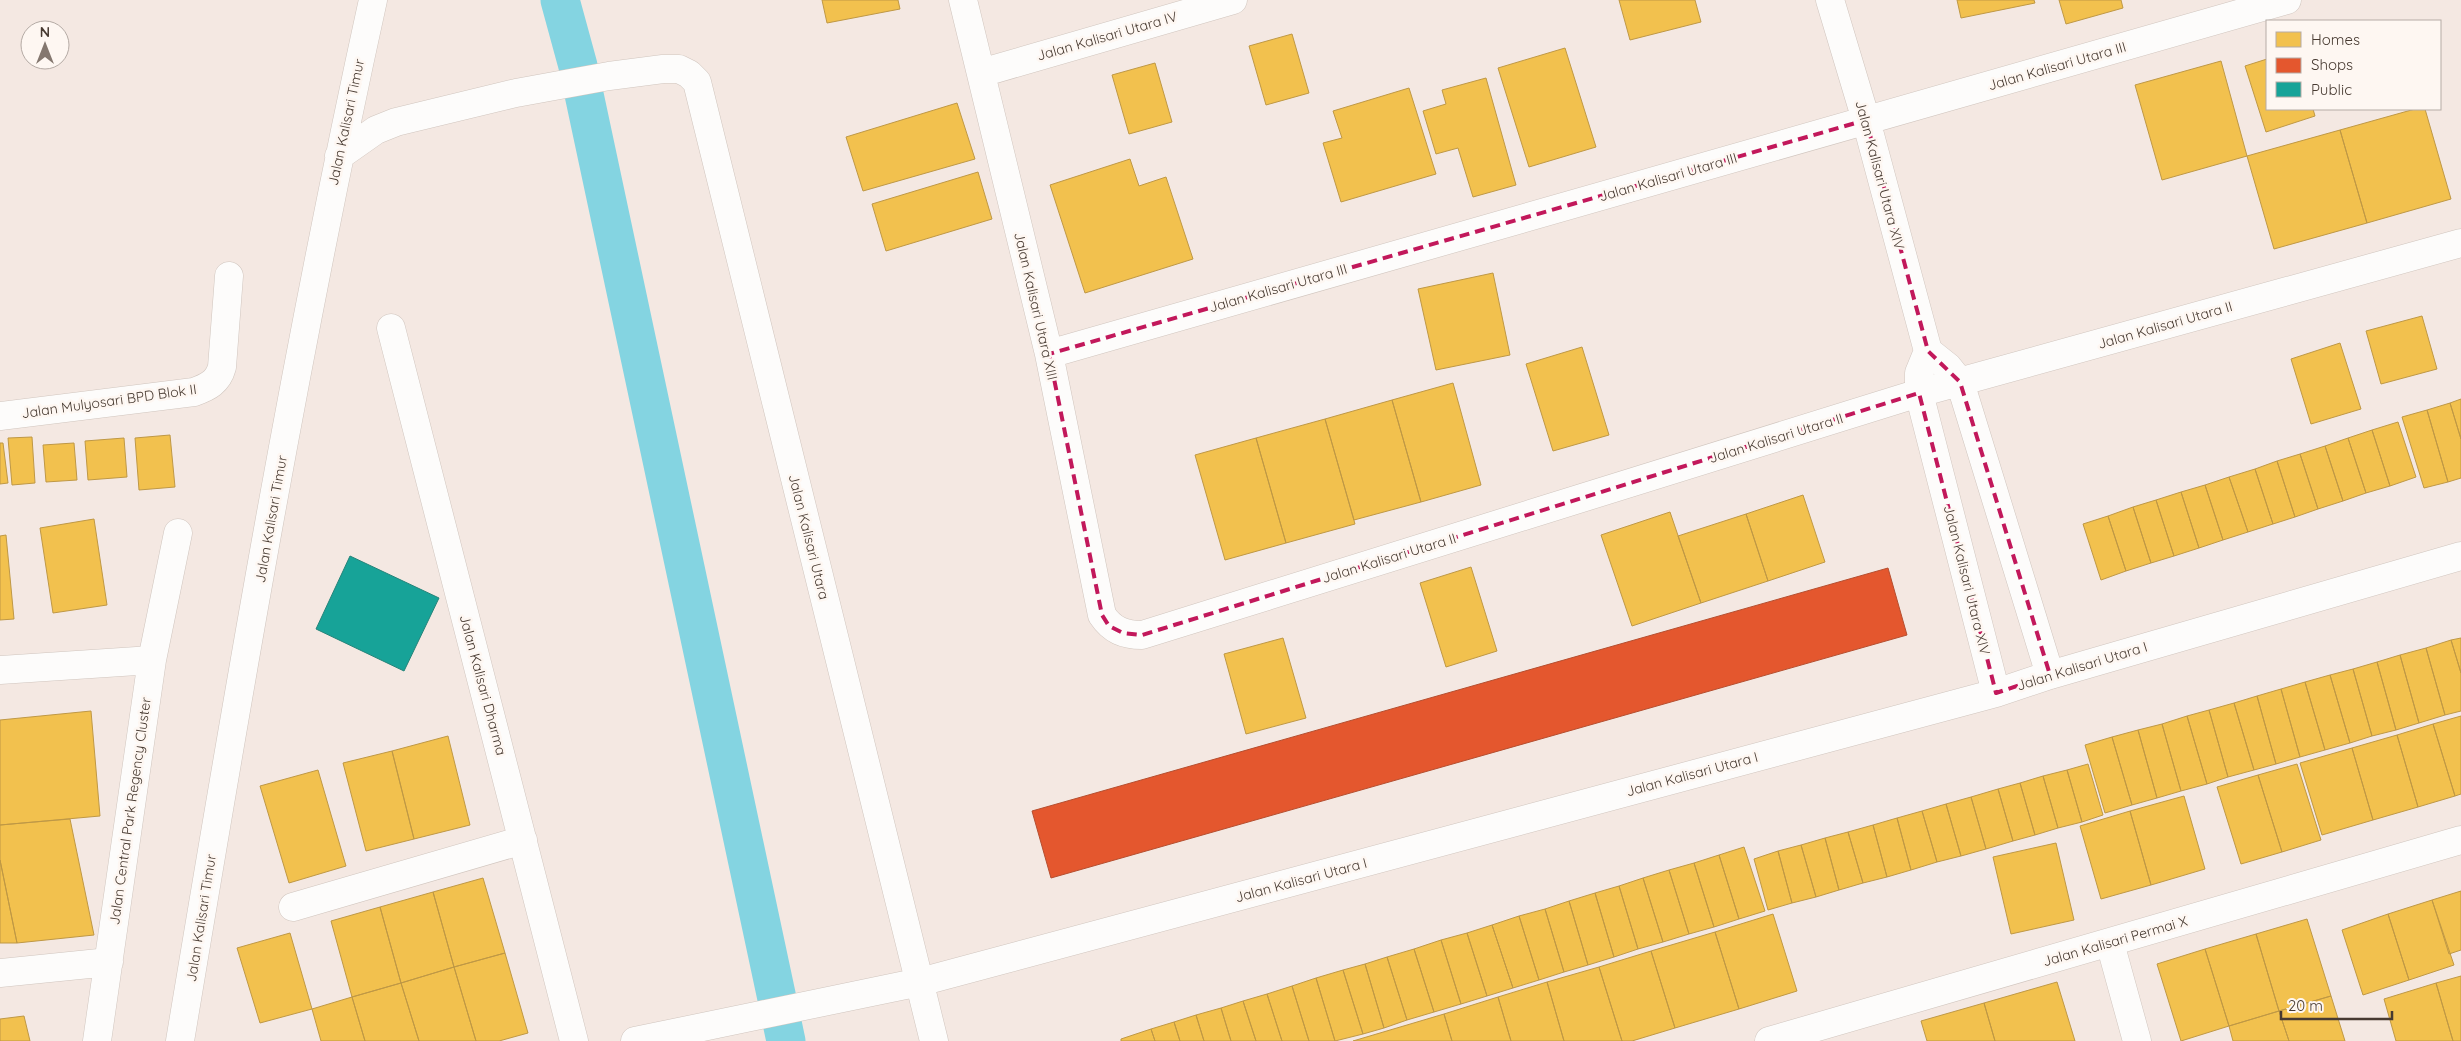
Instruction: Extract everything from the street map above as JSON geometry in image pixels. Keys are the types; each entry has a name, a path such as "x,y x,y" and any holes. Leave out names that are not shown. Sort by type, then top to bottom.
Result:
{"street":[{"name":"Jalan Kalisari Timur","path":"180,1041 228,756 338,156 373,0"},
{"name":"Jalan Kalisari Utara XIII","path":"962,0 1049,354 1102,615"},
{"name":"Jalan Kalisari Utara IV","path":"981,73 1233,0"},
{"name":"Jalan Kalisari Utara XIV","path":"1830,0 1866,120 1928,351 1919,373 1919,393 1996,693"},
{"name":"Jalan Kalisari Utara III","path":"1049,354 2287,0"},
{"name":"Jalan Kalisari Utara","path":"338,156 376,130 396,122 516,93 608,76 679,69 689,74 697,82 701,92 713,151 911,984 934,1041"},
{"name":"Jalan Kalisari Utara II","path":"1102,615 1109,626 1116,630 1123,633 1142,635 1919,393 2461,243"},
{"name":"Jalan Mulyosari BPD Blok II","path":"0,416 194,392 209,386 216,380 222,367 230,276"},
{"name":"Jalan Kalisari Dharma","path":"391,328 524,840 574,1041"},
{"path":"1928,351 1948,367 1960,382 2050,675"},
{"name":"Jalan Central Park Regency Cluster","path":"97,1041 152,660 178,533"},
{"name":"Jalan Kalisari Utara I","path":"636,1041 911,984 1996,693 2050,675 2461,556"},
{"path":"0,670 152,660"},
{"path":"293,907 524,840"},
{"name":"Jalan Kalisari Permai X","path":"1769,1041 2461,840"},
{"path":"2110,943 2137,1041"},
{"path":"0,973 109,962"}],"highlighted area":[{"path":"1866,120 1928,351 1960,382 2050,675 1996,693 1919,393 1142,635 1123,633 1109,626 1102,615 1049,354"}],"building: Homes":[{"path":"822,0 898,0 900,9 827,23"},
{"path":"1619,0 1695,0 1701,22 1630,40"},
{"path":"1957,0 2034,0 2035,3 1961,18"},
{"path":"2059,0 2121,0 2123,8 2066,24"},
{"path":"1292,34 1309,93 1266,105 1249,46"},
{"path":"1565,48 1596,147 1529,167 1498,68"},
{"path":"2266,59 2266,110 2313,110 2315,116 2266,132 2245,66"},
{"path":"2221,61 2247,156 2162,180 2135,85"},
{"path":"1155,63 1172,122 1129,134 1112,75"},
{"path":"1486,78 1516,185 1473,197 1458,148 1436,154 1423,111 1446,104 1442,90"},
{"path":"1409,88 1436,174 1341,202 1323,143 1342,138 1333,111"},
{"path":"957,103 975,159 863,191 846,137"},
{"path":"2411,110 2425,110 2451,199 2367,223 2340,130"},
{"path":"2340,130 2367,223 2274,249 2247,156"},
{"path":"1130,159 1139,186 1166,177 1193,259 1085,293 1050,185"},
{"path":"978,172 992,219 886,251 872,204"},
{"path":"1493,273 1510,355 1436,370 1418,289"},
{"path":"2422,316 2437,369 2381,384 2366,331"},
{"path":"2340,343 2361,409 2311,424 2291,359"},
{"path":"1582,347 1609,435 1553,451 1526,364"},
{"path":"1453,383 1481,485 1421,502 1392,400"},
{"path":"2461,399 2461,439 2450,403"},
{"path":"1392,400 1421,502 1354,520 1325,419"},
{"path":"2450,403 2461,439 2461,478 2448,482 2427,410"},
{"path":"2427,410 2448,482 2424,488 2402,417"},
{"path":"1325,419 1355,524 1286,543 1256,438"},
{"path":"2398,422 2416,477 2390,486 2372,430"},
{"path":"2372,430 2390,486 2366,493 2348,438"},
{"path":"170,435 175,487 139,490 135,438"},
{"path":"32,437 35,483 12,485 8,438"},
{"path":"124,438 127,477 88,480 85,441"},
{"path":"1256,438 1286,543 1225,560 1195,455"},
{"path":"2348,438 2366,493 2343,501 2325,446"},
{"path":"0,443 3,443 8,483 0,484"},
{"path":"74,443 77,480 46,482 43,445"},
{"path":"2325,446 2343,501 2318,509 2300,454"},
{"path":"2300,454 2318,509 2295,517 2277,461"},
{"path":"2277,461 2295,517 2273,524 2255,469"},
{"path":"2255,469 2273,524 2248,532 2229,477"},
{"path":"2229,477 2248,532 2223,540 2205,485"},
{"path":"2205,485 2223,540 2199,548 2181,492"},
{"path":"2181,492 2199,548 2174,556 2156,500"},
{"path":"1803,495 1825,562 1768,581 1746,514"},
{"path":"2156,500 2174,556 2151,563 2133,507"},
{"path":"2133,507 2151,563 2126,571 2108,516"},
{"path":"1670,512 1701,603 1632,626 1601,535"},
{"path":"1746,514 1768,581 1701,603 1678,536"},
{"path":"2108,516 2126,571 2101,580 2083,524"},
{"path":"94,519 107,605 53,613 40,528"},
{"path":"6,535 14,619 0,620 0,536"},
{"path":"1471,567 1497,651 1446,667 1420,583"},
{"path":"1283,638 1306,718 1246,734 1224,654"},
{"path":"2461,638 2461,673 2451,640"},
{"path":"2451,640 2461,673 2461,711 2445,715 2426,648"},
{"path":"2426,648 2445,715 2419,723 2400,655"},
{"path":"2400,655 2419,723 2396,730 2377,662"},
{"path":"2377,662 2396,730 2372,736 2353,669"},
{"path":"2353,669 2372,736 2350,743 2330,675"},
{"path":"2330,675 2350,743 2325,750 2305,682"},
{"path":"2305,682 2325,750 2300,757 2281,689"},
{"path":"2281,689 2300,757 2276,764 2257,696"},
{"path":"2257,696 2276,764 2254,770 2234,703"},
{"path":"2234,703 2254,770 2228,777 2209,710"},
{"path":"2209,710 2228,777 2207,784 2187,716"},
{"path":"91,711 100,816 0,825 0,720"},
{"path":"2187,716 2207,784 2181,791 2162,724"},
{"path":"2461,716 2461,794 2455,796 2433,724"},
{"path":"2162,724 2181,791 2157,798 2138,730"},
{"path":"2433,724 2455,796 2418,807 2397,735"},
{"path":"2138,730 2157,798 2132,805 2112,737"},
{"path":"2397,735 2418,807 2373,820 2352,748"},
{"path":"448,736 470,825 414,839 392,751"},
{"path":"2112,737 2132,805 2105,813 2085,745"},
{"path":"2352,748 2373,820 2322,835 2300,763"},
{"path":"392,751 414,839 366,851 343,763"},
{"path":"2088,764 2103,815 2082,822 2067,770"},
{"path":"2297,764 2321,840 2282,852 2258,775"},
{"path":"318,770 346,866 289,883 260,786"},
{"path":"2067,770 2082,822 2058,828 2043,776"},
{"path":"2258,775 2282,852 2241,864 2217,787"},
{"path":"2043,776 2058,828 2035,835 2020,783"},
{"path":"2020,783 2035,835 2013,841 1998,789"},
{"path":"1998,789 2013,841 1986,849 1971,797"},
{"path":"2184,796 2205,869 2151,885 2130,811"},
{"path":"1971,797 1986,849 1961,856 1946,804"},
{"path":"1946,804 1961,856 1937,862 1922,811"},
{"path":"1922,811 1937,862 1911,870 1897,818"},
{"path":"2130,811 2151,885 2101,899 2080,826"},
{"path":"1897,818 1911,870 1887,877 1873,825"},
{"path":"70,819 94,935 17,943 0,860 0,825"},
{"path":"1873,825 1887,877 1863,883 1848,832"},
{"path":"1848,832 1863,883 1839,890 1825,838"},
{"path":"1825,838 1839,890 1816,897 1801,845"},
{"path":"2056,843 2074,920 2011,934 1993,857"},
{"path":"1801,845 1816,897 1792,903 1778,851"},
{"path":"1744,847 1765,911 1739,919 1719,855"},
{"path":"1778,851 1792,903 1768,910 1754,859"},
{"path":"1719,855 1739,919 1714,927 1694,863"},
{"path":"0,860 17,943 0,943"},
{"path":"1694,863 1714,927 1689,934 1669,870"},
{"path":"1669,870 1689,934 1663,942 1643,878"},
{"path":"483,878 505,953 454,967 433,892"},
{"path":"1643,878 1663,942 1638,949 1619,886"},
{"path":"1619,886 1638,949 1614,957 1595,893"},
{"path":"2461,891 2461,950 2449,954 2432,900"},
{"path":"433,892 454,967 401,983 380,907"},
{"path":"1595,893 1614,957 1588,965 1569,901"},
{"path":"2432,900 2454,965 2409,980 2388,914"},
{"path":"1569,901 1588,965 1564,972 1545,909"},
{"path":"380,907 401,983 352,997 331,921"},
{"path":"1545,909 1564,972 1539,980 1519,916"},
{"path":"1773,914 1797,991 1739,1009 1715,932"},
{"path":"2388,914 2409,980 2363,995 2342,930"},
{"path":"1519,916 1539,980 1513,988 1492,925"},
{"path":"2307,919 2331,996 2279,1011 2256,934"},
{"path":"1492,925 1513,988 1487,996 1467,933"},
{"path":"1715,932 1739,1009 1675,1028 1651,951"},
{"path":"290,933 312,1009 260,1023 237,948"},
{"path":"1467,933 1487,996 1461,1004 1441,940"},
{"path":"2256,934 2279,1011 2229,1026 2205,949"},
{"path":"1441,940 1461,1004 1434,1012 1414,949"},
{"path":"1414,949 1434,1012 1407,1020 1387,957"},
{"path":"2205,949 2229,1026 2181,1041 2157,964"},
{"path":"1651,951 1675,1028 1632,1041 1622,1041 1599,967"},
{"path":"505,953 528,1033 499,1041 476,1041 454,967"},
{"path":"1387,957 1407,1020 1384,1028 1365,964"},
{"path":"1365,964 1384,1028 1363,1034 1343,970"},
{"path":"454,967 476,1041 419,1041 401,983"},
{"path":"1599,967 1622,1041 1564,1041 1547,982"},
{"path":"1343,970 1363,1034 1335,1041 1316,978"},
{"path":"2461,976 2461,1041 2453,1041 2436,983"},
{"path":"1316,978 1335,1041 1309,1041 1292,986"},
{"path":"1547,982 1564,1041 1511,1041 1498,997"},
{"path":"2057,982 2075,1041 1995,1041 1984,1003"},
{"path":"401,983 419,1041 365,1041 352,997"},
{"path":"2436,983 2453,1041 2396,1041 2384,999"},
{"path":"1292,986 1309,1041 1282,1041 1267,994"},
{"path":"1267,994 1282,1041 1256,1041 1243,1001"},
{"path":"2331,996 2345,1041 2289,1041 2279,1011"},
{"path":"352,997 365,1041 321,1041 312,1009"},
{"path":"1498,997 1511,1041 1452,1041 1444,1014"},
{"path":"1243,1001 1256,1041 1231,1041 1221,1008"},
{"path":"1984,1003 1995,1041 1927,1041 1921,1021"},
{"path":"1221,1008 1231,1041 1204,1041 1196,1015"},
{"path":"2279,1011 2289,1041 2233,1041 2229,1026"},
{"path":"1444,1014 1452,1041 1353,1041"},
{"path":"1196,1015 1204,1041 1180,1041 1174,1022"},
{"path":"24,1016 30,1041 0,1041 0,1019"},
{"path":"1174,1022 1180,1041 1155,1041 1151,1029"},
{"path":"1151,1029 1155,1041 1121,1041 1121,1039"}],"building: Shops":[{"path":"1888,568 1907,635 1051,878 1032,811"}],"building: Public":[{"path":"350,556 439,598 404,671 316,629"}],"waterway":[{"path":"560,0 578,66 786,1041"}]}
